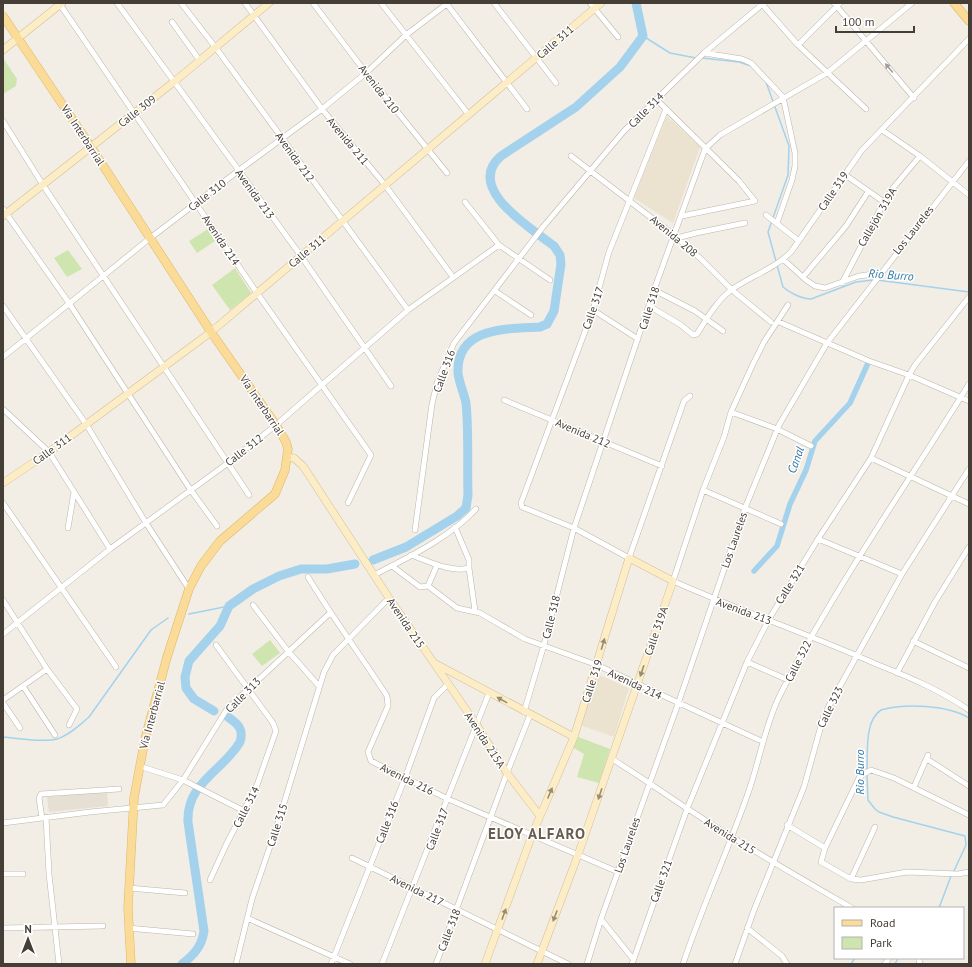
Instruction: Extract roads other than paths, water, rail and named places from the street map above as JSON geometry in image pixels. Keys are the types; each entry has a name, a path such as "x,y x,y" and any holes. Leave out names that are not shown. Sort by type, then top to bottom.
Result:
{"main road":[{"path":"954,3 969,21"},
{"name":"Vía Interbarrial","path":"3,16 91,147 211,332 276,425 286,442 288,457 283,478 275,494 220,541 201,566 189,589 167,657 139,766 133,809 128,928 131,964"}],"street":[{"path":"3,50 61,3"},
{"name":"Avenida 214","path":"61,3 133,113 257,293 372,455 348,503"},
{"name":"Avenida 213","path":"118,3 238,171 301,256 391,386"},
{"name":"Avenida 212","path":"181,3 216,48 281,139 408,310"},
{"name":"Avenida 211","path":"245,3 322,109 385,185 453,277"},
{"name":"Calle 309","path":"4,213 43,185 175,81 269,3"},
{"name":"Avenida 210","path":"313,3 366,74 447,173"},
{"path":"380,3 469,115"},
{"path":"494,3 556,83"},
{"name":"Calle 318","path":"436,964 458,909 527,714 574,528 654,290 676,237 705,149 720,135 781,98 827,73 912,3"},
{"name":"Calle 310","path":"3,357 196,203 322,109 366,74 406,35 447,4"},
{"path":"447,4 527,109"},
{"path":"762,4 798,45 866,109"},
{"name":"Calle 314","path":"535,238 590,171 624,132 656,99 704,53 762,4"},
{"path":"798,45 837,4 914,98"},
{"path":"595,5 618,37"},
{"name":"Calle 311","path":"3,484 50,452 127,393 211,332 537,58 595,5"},
{"path":"172,22 200,61"},
{"name":"Calle 319","path":"649,306 696,335 718,302 732,290 782,261 799,242 844,174 862,150 914,98 969,39"},
{"path":"704,53 742,59 752,63 781,98 795,153 795,166 792,180 776,222"},
{"path":"656,99 739,181 755,202 682,216"},
{"name":"Calle 317","path":"522,507 520,503 593,310 609,252 666,109"},
{"path":"3,121 43,185 249,495"},
{"path":"882,130 920,156 969,196"},
{"name":"Avenida 208","path":"571,156 676,237 700,258 732,290 771,322"},
{"name":"Callejón 319A","path":"842,283 884,202 893,188 920,156"},
{"name":"Los Laureles","path":"587,964 601,919 649,781 678,704 745,508 777,429 827,343 951,182 969,161"},
{"path":"844,174 884,202"},
{"path":"803,277 846,226 868,192"},
{"path":"465,202 499,245 550,280"},
{"path":"4,213 70,303 190,489 218,526"},
{"path":"766,215 799,242"},
{"path":"676,237 745,223"},
{"name":"Calle 316","path":"415,530 432,404 437,383 454,343 535,238"},
{"name":"Calle 312","path":"3,634 110,549 276,425 323,386 408,310 499,245"},
{"path":"782,261 815,286 825,288 859,276 879,275"},
{"path":"654,290 706,319 723,331"},
{"path":"495,291 531,315"},
{"name":"Calle 321","path":"632,962 687,809 747,662 769,619 818,539 871,458 909,375 924,352 969,297"},
{"name":"Calle 319A","path":"537,964 612,759 703,490 724,437 731,412 764,342 779,322 788,305"},
{"path":"3,306 86,424 146,523 189,589"},
{"path":"593,310 638,339"},
{"path":"779,322 969,400"},
{"name":"Calle 322","path":"682,964 698,918 732,837 748,794 772,715 788,680 811,636 969,384"},
{"name":"Calle 319","path":"485,964 532,835 574,737 629,558 684,401 690,396"},
{"name":"Avenida 212","path":"504,400 662,466"},
{"path":"3,409 50,452 110,549"},
{"path":"731,412 777,429 811,446"},
{"name":"Avenida 215","path":"288,457 294,458 303,466 432,662 527,714 574,737"},
{"path":"871,458 969,504"},
{"name":"Calle 323","path":"735,964 747,928 787,825 804,787 824,715 902,574 969,470"},
{"path":"703,490 782,524"},
{"path":"68,528 74,492"},
{"path":"3,503 116,667"},
{"name":"Avenida 213","path":"522,507 574,528 673,581 714,600 769,619 938,690 969,710"},
{"path":"374,575 412,555 464,521 476,509"},
{"path":"455,527 469,560 475,611"},
{"path":"818,539 902,574"},
{"path":"898,673 913,641 969,546"},
{"path":"412,555 437,565 463,570 469,568"},
{"path":"428,586 437,565"},
{"name":"Avenida 214","path":"392,566 420,587 428,586 457,608 475,611 524,639 544,645 597,666 759,740"},
{"path":"308,577 330,613 349,638"},
{"name":"Calle 315","path":"236,964 252,899 277,826 319,686 330,660 349,638 389,598"},
{"path":"3,600 48,669 77,709 69,725"},
{"path":"252,605 288,651 319,686"},
{"name":"Calle 313","path":"3,823 90,812 164,806 183,780 227,709 330,613"},
{"name":"Avenida 216","path":"349,638 387,696 388,706 368,752 372,761 448,799 618,872"},
{"path":"913,641 969,668"},
{"path":"216,645 248,689"},
{"name":"Avenida 215A","path":"432,662 476,724 507,773 540,816"},
{"path":"747,662 788,680"},
{"path":"20,728 3,701 48,669"},
{"name":"Calle 316","path":"332,964 405,778 434,698 448,684"},
{"path":"23,686 55,735"},
{"name":"Calle 314","path":"210,880 257,784 276,731 273,723 248,689"},
{"name":"Calle 317","path":"382,964 414,888 489,693"},
{"path":"914,787 928,757 969,786"},
{"name":"Avenida 215","path":"612,759 649,781 687,809 732,837 850,907"},
{"path":"139,766 183,780 244,811"},
{"path":"969,815 914,787 885,774 871,770 862,774 825,848 821,862 852,880 861,880 907,872 948,874 969,872"},
{"path":"59,964 44,818 39,798 41,794 120,789"},
{"path":"787,825 825,848"},
{"path":"852,880 875,827"},
{"name":"Avenida 217","path":"352,858 568,964"},
{"path":"3,874 23,874"},
{"path":"958,874 969,878"},
{"path":"129,888 185,893"},
{"path":"247,918 350,964"},
{"path":"601,919 632,962"},
{"path":"3,928 103,926"},
{"path":"128,928 193,934"},
{"path":"747,928 782,956 787,964"}],"waterway":[{"path":"373,560 406,547 457,516 466,508 468,495 467,426 466,403 458,373 460,358 466,346 475,338 487,333 514,328 540,327 547,324 554,311 561,264 560,255 554,246 517,218 495,194 490,181 492,168 501,156 576,107 620,67 643,36 636,3"},
{"path":"643,36 670,53 696,58"},
{"path":"702,58 739,62 751,66"},
{"path":"766,82 789,146 788,175 768,232 783,287 796,295 811,299 856,282 873,280"},
{"name":"Rio Burro","path":"877,280 969,292"},
{"name":"Canal","path":"754,571 777,546 790,504 806,470 815,441 850,403 869,361"},
{"path":"214,711 194,699 186,688 185,677 189,661 220,626 229,606 253,589 279,576 301,569 327,569 355,564"},
{"path":"189,614 229,606"},
{"path":"3,737 51,740 57,739 74,730 89,717 151,630 168,618"},
{"name":"Rio Burro","path":"867,771 869,729 876,715 881,710 902,706 926,706 950,710 969,718"},
{"path":"182,964 197,950 204,931 188,822 189,809 193,797 199,787 233,752 240,742 241,730 235,722 228,717"},
{"name":"Rio Burro","path":"867,775 868,800 879,812 965,836 966,845 953,873"},
{"path":"939,907 951,876"},
{"path":"851,964 854,959"},
{"path":"895,964 898,959"}],"district":[{"name":"ELOY ALFARO","path":"537,834"}]}
